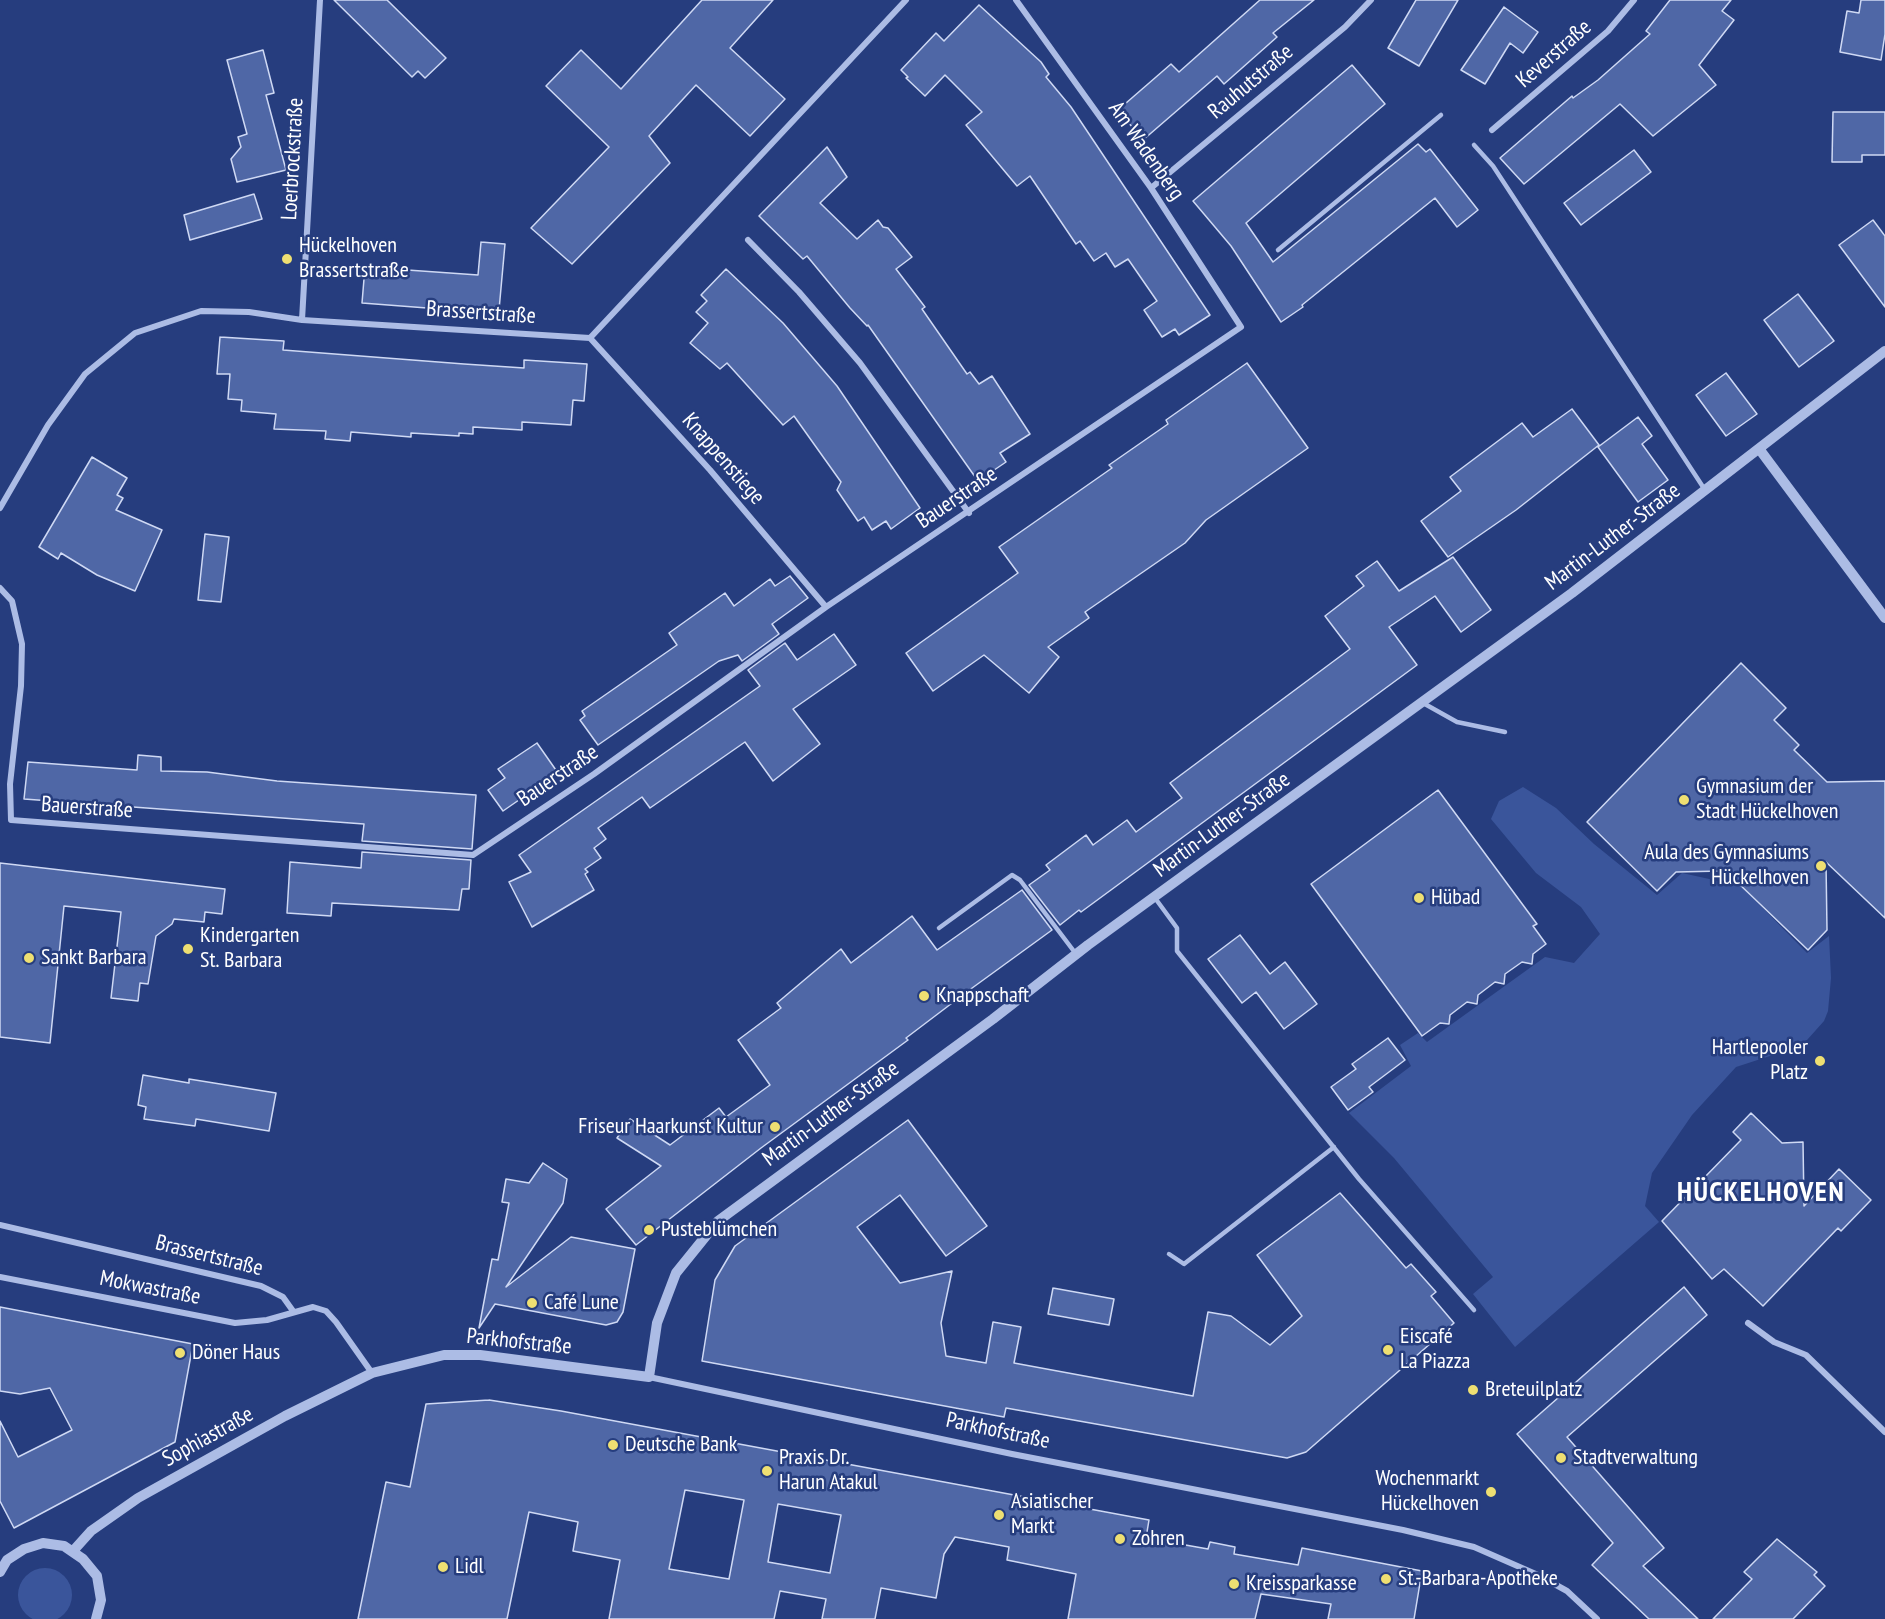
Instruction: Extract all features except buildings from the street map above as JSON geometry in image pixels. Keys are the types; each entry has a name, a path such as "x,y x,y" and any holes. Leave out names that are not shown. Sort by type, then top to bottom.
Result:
{"street":[{"name":"Loerbrockstraße","path":"302,320 320,0"},
{"path":"590,338 906,0"},
{"name":"Am Wadenberg","path":"1016,0 1151,188 1241,327"},
{"name":"Rauhutstraße","path":"1151,188 1345,27 1371,0"},
{"name":"Keverstraße","path":"1492,130 1608,31 1634,0"},
{"path":"748,240 799,292 860,363 969,513"},
{"name":"Brassertstraße","path":"0,508 48,425 85,374 135,333 201,311 249,312 302,320 590,338"},
{"name":"Bauerstraße","path":"0,588 12,601 22,644 21,686 10,784 11,820 473,855 594,774 826,607 969,513 1241,327"},
{"name":"Knappenstiege","path":"590,338 710,470 826,607"},
{"name":"Martin-Luther-Straße","path":"649,1377 657,1323 676,1273 718,1221 993,1019 1076,954 1423,704 1760,450 1885,351"},
{"path":"1760,450 1885,618"},
{"name":"Brassertstraße","path":"0,1225 261,1286 283,1297 294,1311"},
{"name":"Mokwastraße","path":"0,1277 235,1323 267,1320 294,1311"},
{"path":"294,1311 313,1307 326,1311 372,1373"},
{"path":"1748,1323 1774,1342 1806,1355 1885,1432"},
{"name":"Parkhofstraße","path":"372,1373 444,1354 480,1355 649,1377 1012,1454 1403,1530 1474,1547 1567,1591 1597,1619"},
{"name":"Sophiastraße","path":"73,1551 91,1531 138,1498 285,1416 372,1373"},
{"path":"0,1572 7,1560 24,1549 44,1543 64,1546 73,1551 96,1576 101,1600 96,1619"}],"lane":[{"path":"1278,250 1442,115"},
{"path":"1474,145 1493,166 1705,490"},
{"path":"1423,704 1457,722 1505,732"},
{"path":"939,928 1012,874 1020,880 1076,954"},
{"path":"1155,898 1177,928 1177,951 1334,1147 1474,1310"},
{"path":"1169,1254 1184,1264 1334,1147"}],"shaded area":[{"path":"1523,787 1556,808 1594,844 1657,895 1682,873 1741,886 1807,953 1829,936 1831,978 1828,1011 1824,1021 1807,1040 1776,1054 1736,1067 1692,1115 1652,1173 1645,1206 1659,1222 1515,1347 1473,1294 1493,1277 1394,1158 1349,1113 1411,1066 1400,1045 1418,1033 1427,1042 1545,957 1574,963 1600,934 1581,907 1536,873 1491,819 1499,801"},
{"path":"40,1568 50,1568 60,1572 68,1580 72,1595 68,1610 60,1618 50,1622 40,1622 30,1618 22,1610 18,1600 18,1590 22,1580 30,1572"}],"place":[{"name":"Hückelhoven Brassertstraße","path":"287,259"},
{"name":"Gymnasium der Stadt Hückelhoven","path":"1684,800"},
{"name":"Aula des Gymnasiums Hückelhoven","path":"1821,866"},
{"name":"Hübad","path":"1419,898"},
{"name":"Kindergarten St. Barbara","path":"188,949"},
{"name":"Sankt Barbara","path":"29,958"},
{"name":"Knappschaft","path":"924,996"},
{"name":"Hartlepooler Platz","path":"1820,1061"},
{"name":"Friseur Haarkunst Kultur","path":"775,1127"},
{"name":"Pusteblümchen","path":"649,1230"},
{"name":"Café Lune","path":"532,1303"},
{"name":"Eiscafé La Piazza","path":"1388,1350"},
{"name":"Döner Haus","path":"180,1353"},
{"name":"Breteuilplatz","path":"1473,1390"},
{"name":"Deutsche Bank","path":"613,1445"},
{"name":"Stadtverwaltung","path":"1561,1458"},
{"name":"Praxis Dr. Harun Atakul","path":"767,1471"},
{"name":"Wochenmarkt Hückelhoven","path":"1491,1492"},
{"name":"Asiatischer Markt","path":"999,1515"},
{"name":"Zohren","path":"1120,1539"},
{"name":"Lidl","path":"443,1567"},
{"name":"St.-Barbara-Apotheke","path":"1386,1579"},
{"name":"Kreissparkasse","path":"1234,1584"}],"district":[{"name":"HÜCKELHOVEN","path":"1761,1193"}]}
